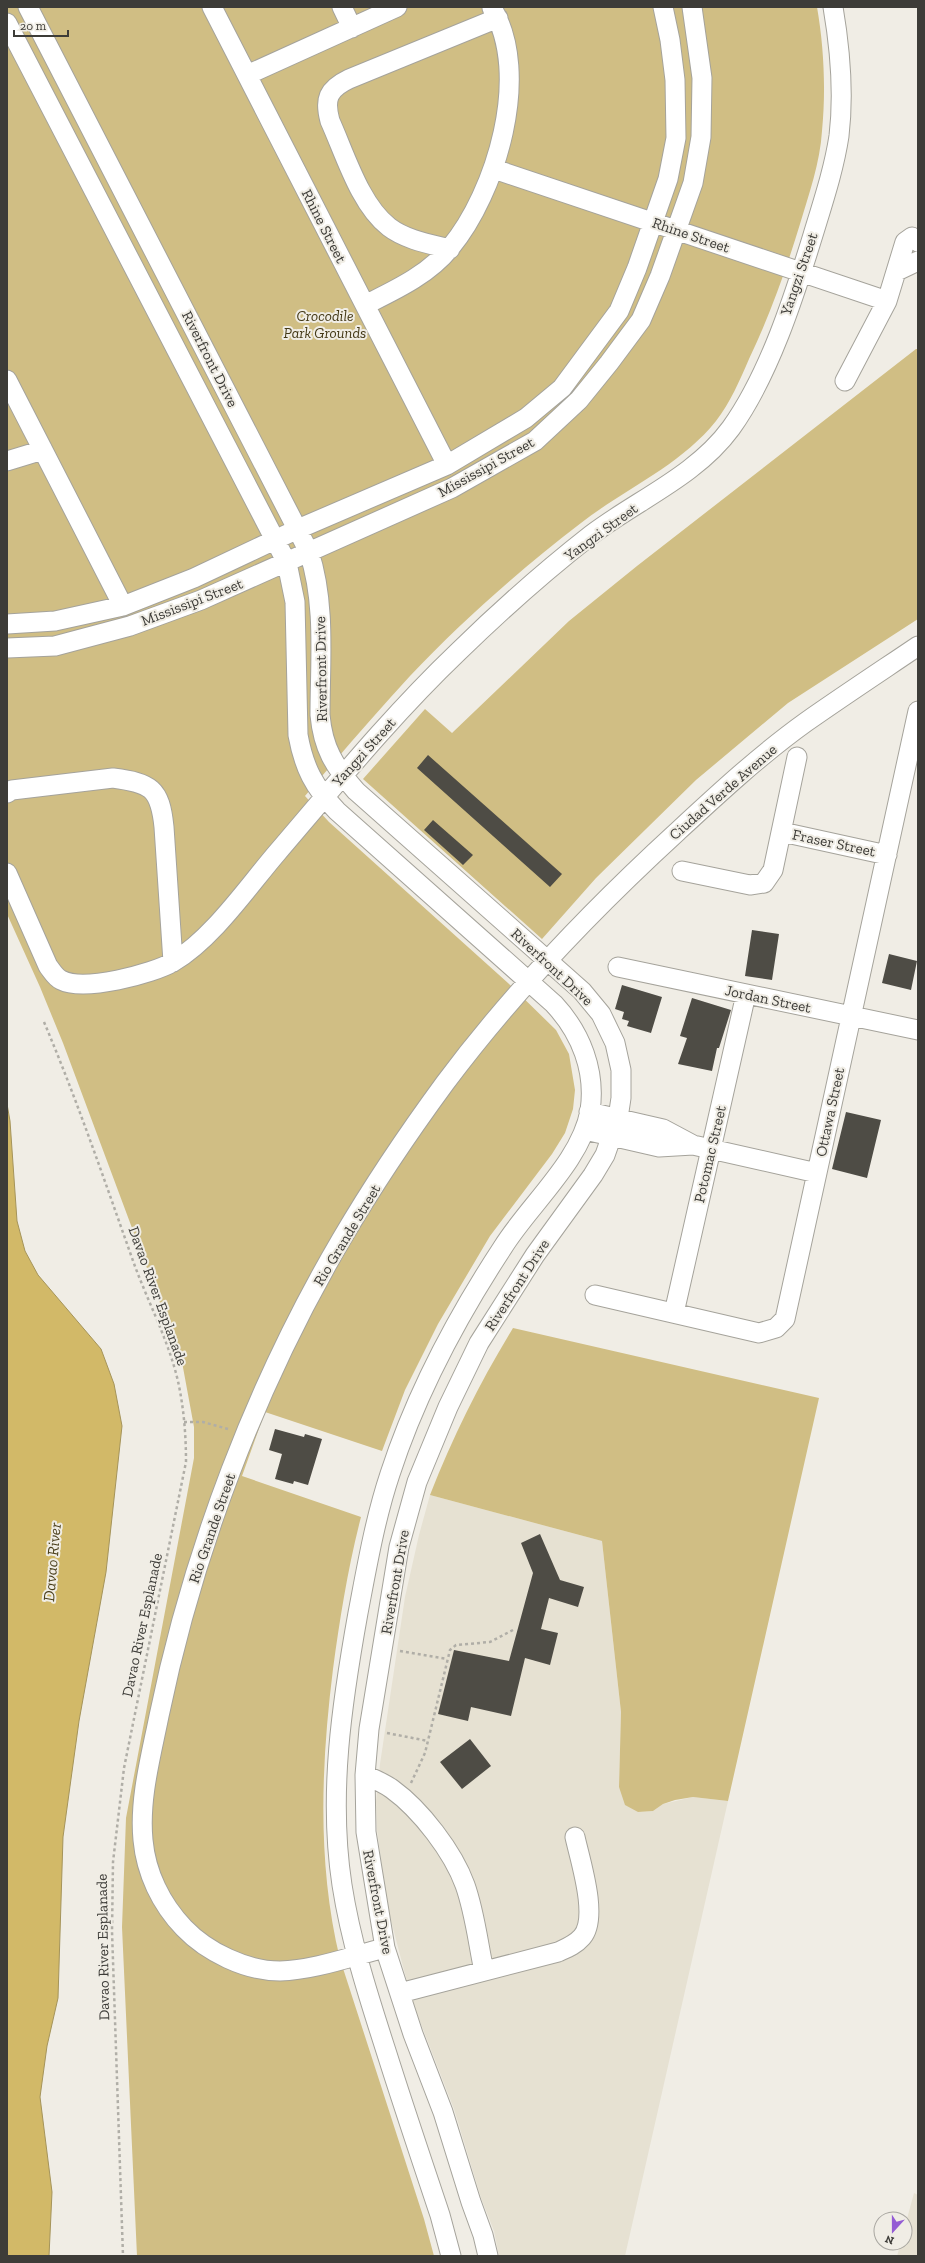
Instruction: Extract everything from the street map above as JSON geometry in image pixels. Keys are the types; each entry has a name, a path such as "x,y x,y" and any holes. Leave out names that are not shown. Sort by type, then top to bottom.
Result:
{"street":[{"name":"Riverfront Drive","path":"28,7 309,552 317,576 320,596 321,730 333,762 356,791 582,991 601,1014 615,1043 621,1070 621,1098 615,1127 593,1175 535,1255 479,1343 448,1407 417,1482 399,1547 369,1729 365,1775 366,1832 385,1948 412,2034 443,2112 470,2202 483,2234 488,2256"},
{"name":"Rhine Street","path":"212,7 446,465"},
{"path":"342,7 352,28"},
{"path":"247,76 397,7"},
{"name":"Mississipi Street","path":"7,624 55,621 123,606 194,578 298,529 446,465 526,418 562,388 619,311 654,222 668,179 676,138 675,80 670,40 663,7"},
{"name":"Mississipi Street","path":"7,648 55,646 130,626 201,600 452,488 536,441 579,400 641,320 660,276 677,230 692,183 701,137 702,78 692,7"},
{"name":"Yangzi Street","path":"7,873 48,966 54,975 62,981 79,983 113,981 138,976 172,962 205,937 343,776 423,686 510,604 592,535 675,479 712,449 730,429 751,394 776,341 802,272 827,192 839,136 841,89 833,7"},
{"path":"365,305 422,275 450,249 467,226 494,169 505,127 510,84 505,49 495,12 337,85 329,95 326,108 330,121 365,198 376,215 390,228 409,237 450,249"},
{"name":"Riverfront Drive","path":"7,23 286,563 295,602 298,735 306,767 312,782 324,798 529,982 569,1020 584,1049 589,1068 591,1090 587,1121 566,1163 504,1245 452,1332 420,1396 390,1474 371,1545 340,1723 336,1814 341,1882 355,1955 440,2215 451,2256"},
{"name":"Rhine Street","path":"494,169 887,301"},
{"path":"845,381 887,301 907,239 912,237 918,242"},
{"path":"897,272 918,261"},
{"path":"7,380 123,606"},
{"path":"7,461 43,450"},
{"name":"Ciudad Verde Avenue","path":"529,982 608,897 719,793 804,724 918,646"},
{"name":"Ottawa Street","path":"595,1295 759,1332 770,1331 780,1324 787,1312 918,711"},
{"name":"Fraser Street","path":"682,871 750,885 764,883 773,870 798,757"},
{"path":"7,793 12,790 112,778 127,780 147,787 157,794 162,804 166,842 172,962"},
{"name":"Fraser Street","path":"782,832 887,855"},
{"name":"Jordan Street","path":"618,967 918,1030"},
{"name":"Rio Grande Street","path":"385,1948 309,1967 278,1971 233,1961 192,1937 175,1918 160,1897 149,1872 143,1840 147,1774 169,1671 197,1571 254,1413 301,1316 341,1240 443,1085 481,1037 529,982"},
{"name":"Potomac Street","path":"674,1313 702,1147 746,994"},
{"path":"587,1121 615,1127 659,1147 702,1147 817,1173"},
{"path":"340,1723 369,1729"},
{"path":"365,1775 391,1787 402,1797 440,1841 457,1866 472,1908 484,1971"},
{"path":"400,1993 558,1952 571,1946 583,1936 588,1922 588,1896 575,1837"}],"path":[{"name":"Davao River Esplanade","path":"44,1022 68,1078 138,1276 165,1340 179,1386 184,1422 186,1462 124,1768 113,1862 112,1931 123,2256"},
{"path":"184,1422 203,1422 245,1435"},
{"path":"402,1797 419,1767 428,1741 450,1650 456,1645 490,1642 513,1630"},
{"path":"383,1648 447,1659"},
{"path":"369,1729 428,1741"}],"shaded area":[{"path":"430,1495 602,1541 621,1712 619,1787 638,1812 653,1811 663,1804 693,1797 728,1801 625,2256 499,2256 494,2231 481,2198 454,2109 412,2001 387,1905 377,1830 376,1801 380,1764 405,1597"},
{"path":"914,2193 918,2195 918,2256 897,2256 899,2251 913,2251 913,2211 909,2211"}],"green space":[{"name":"Crocodile Park Grounds","path":"7,7 817,7 823,53 824,84 821,143 817,167 795,241 771,309 738,383 721,414 702,437 686,451 652,476 598,510 581,523 514,577 450,635 410,676 305,796 329,822 508,983 556,1030 569,1054 575,1090 573,1109 565,1133 552,1154 490,1236 438,1324 405,1390 382,1451 265,1412 242,1476 361,1517 345,1593 329,1705 323,1815 328,1888 340,1959 424,2219 434,2256 137,2256 122,1927 126,1818 194,1458 194,1427 182,1362 63,1043 40,987 7,914"},
{"path":"916,349 918,349 918,619 788,703 696,780 596,878 542,939 363,779 425,709 452,733 569,621 637,566"},
{"path":"513,1328 819,1398 728,1801 693,1797 663,1804 653,1811 638,1812 625,1805 619,1787 621,1712 602,1541 430,1495 468,1410 489,1369"}],"water":[{"name":"Davao River","path":"7,1104 10,1121 17,1221 25,1251 38,1275 101,1349 114,1384 122,1426 106,1572 79,1721 63,1837 58,1998 47,2046 40,2097 52,2192 49,2256 7,2256"}],"building":[{"path":"428,755 562,874 550,887 417,768"},
{"path":"433,820 473,855 463,865 424,830"},
{"path":"752,930 779,934 772,980 745,976"},
{"path":"889,954 917,961 911,990 882,983"},
{"path":"622,985 662,997 651,1033 627,1026 629,1021 622,1019 624,1012 615,1009"},
{"path":"692,998 731,1010 719,1048 717,1048 712,1071 678,1064 687,1038 680,1036"},
{"path":"846,1112 881,1120 867,1178 832,1169"},
{"path":"275,1429 304,1437 305,1434 322,1439 308,1485 294,1481 293,1484 275,1479 282,1454 269,1450"},
{"path":"540,1534 560,1580 584,1587 578,1607 549,1598 541,1629 558,1633 550,1665 525,1658 511,1716 471,1707 468,1721 438,1714 454,1650 509,1661 533,1573 521,1543"},
{"path":"470,1739 491,1766 462,1789 440,1762"}]}
